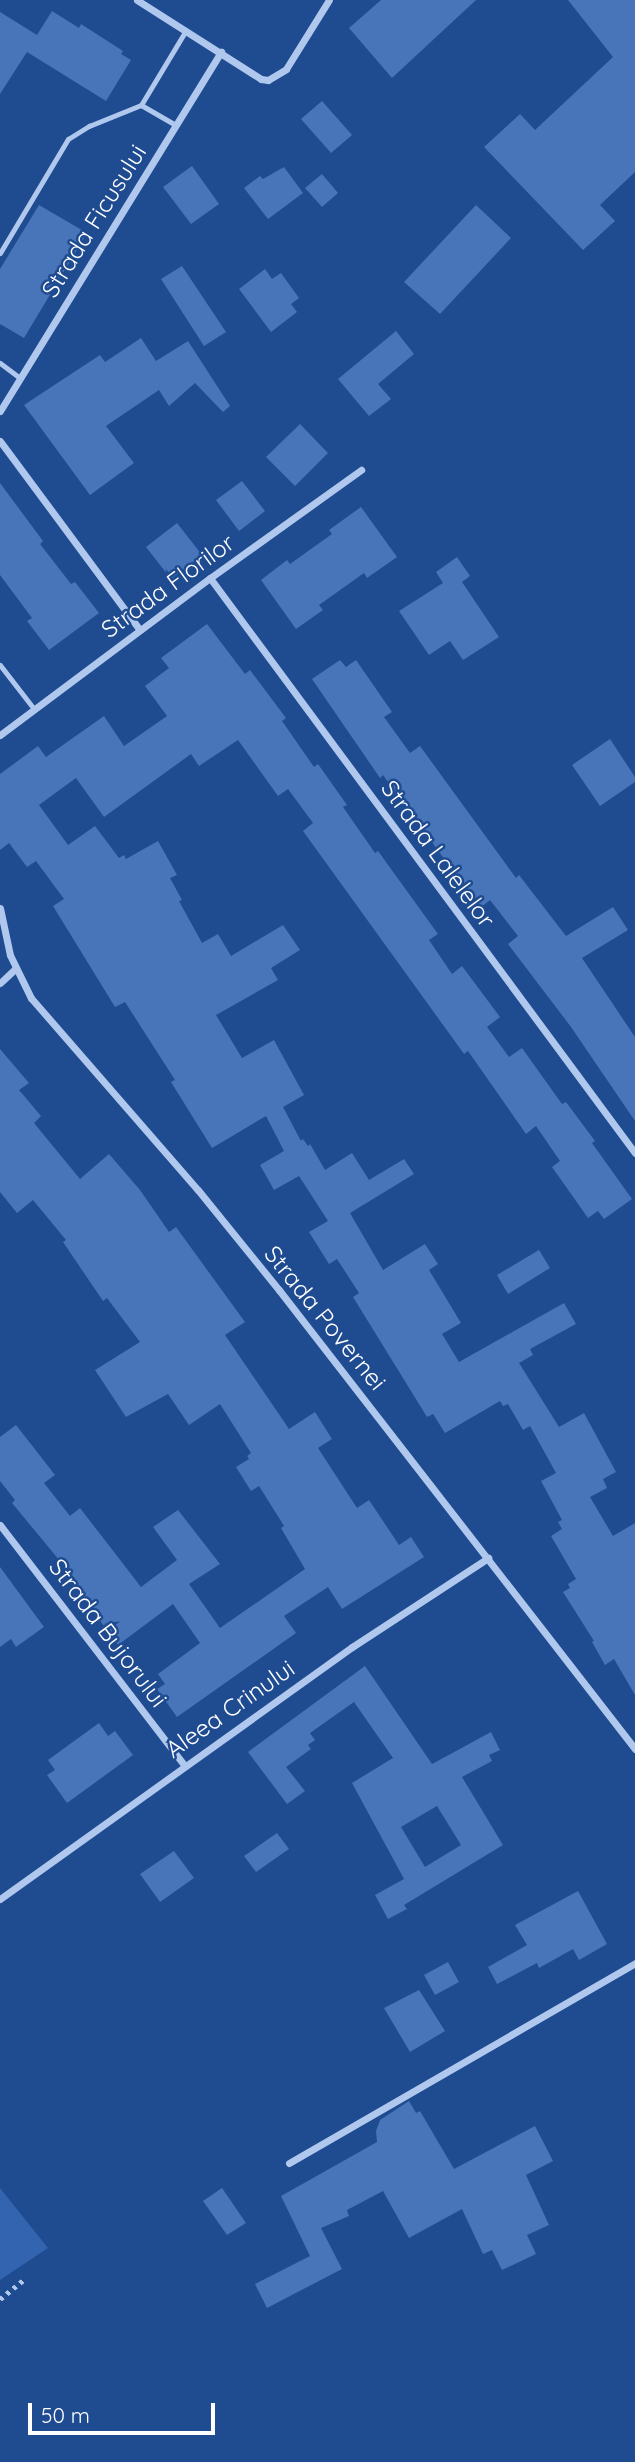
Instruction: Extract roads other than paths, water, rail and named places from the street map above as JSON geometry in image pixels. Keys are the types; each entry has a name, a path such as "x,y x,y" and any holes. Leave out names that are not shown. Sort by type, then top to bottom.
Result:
{"street":[{"path":"137,0 261,79 274,79 293,60 329,0"},
{"name":"Strada Ficusului","path":"0,411 220,52"},
{"path":"0,441 140,630"},
{"name":"Strada Florilor","path":"0,735 210,578 361,470"},
{"name":"Strada Lalelelor","path":"210,578 635,1153"},
{"name":"Strada Povernei","path":"0,908 15,970 31,998 214,1210 635,1749"},
{"path":"0,983 15,970"},
{"name":"Strada Bujorului","path":"0,1525 184,1765"},
{"name":"Aleea Crinului","path":"0,1899 352,1647 488,1558"},
{"path":"289,2163 635,1963"}],"lane":[{"path":"0,253 68,139 97,122 141,105 186,30"},
{"path":"141,105 175,125"},
{"path":"0,363 20,379"},
{"path":"0,666 34,709"}]}
